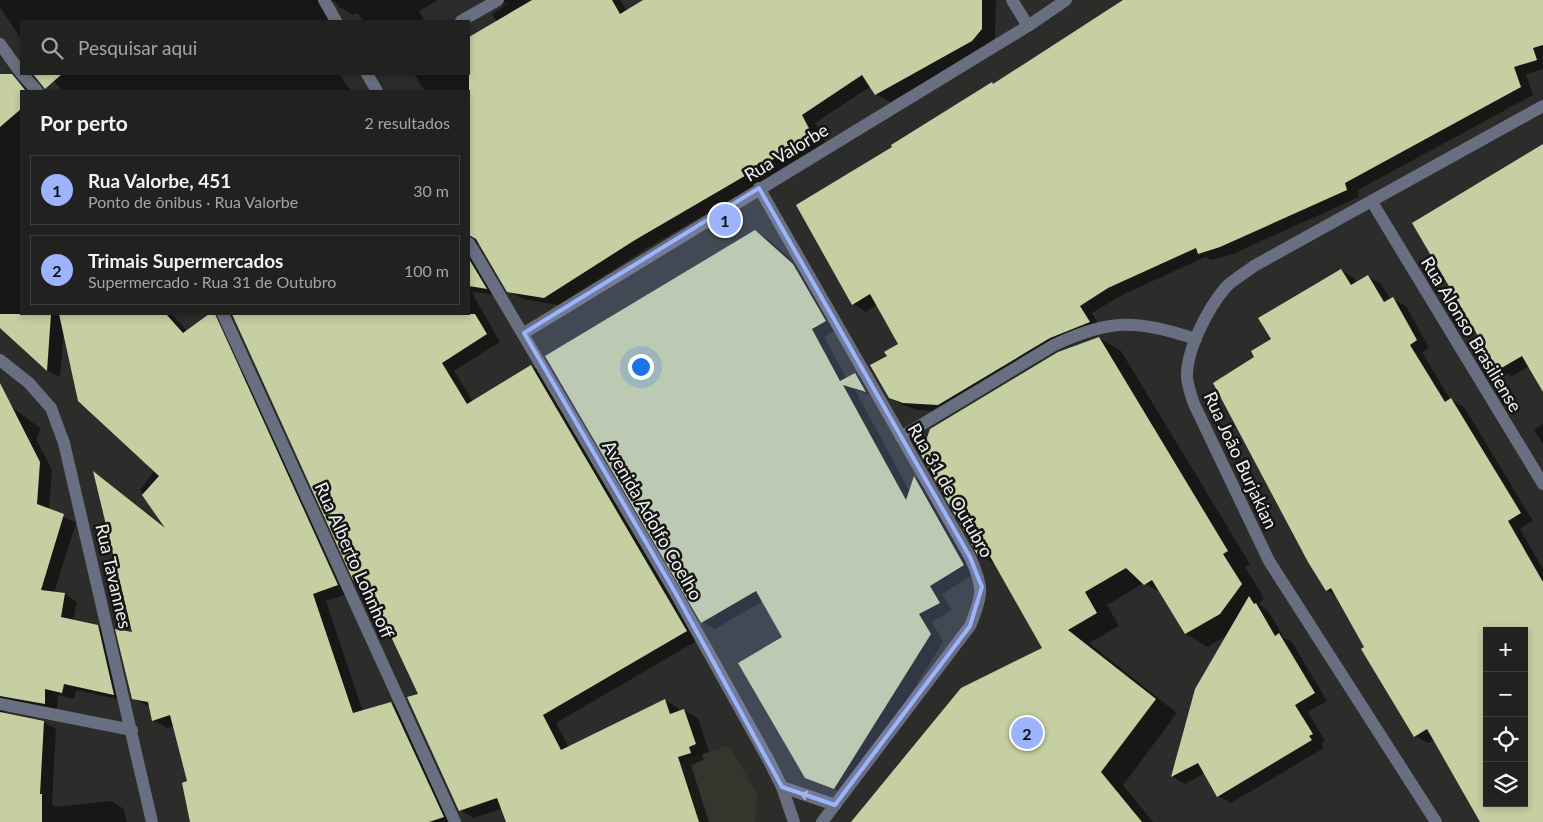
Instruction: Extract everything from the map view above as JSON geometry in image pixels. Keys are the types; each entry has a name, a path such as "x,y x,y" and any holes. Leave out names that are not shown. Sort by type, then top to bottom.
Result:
{"street":[{"path":"324,0 335,20"},
{"path":"463,20 498,0"},
{"path":"1012,0 1028,26"},
{"name":"Rua Valorbe","path":"524,333 759,188 1028,26 1066,0"},
{"path":"0,44 20,70"},
{"path":"24,75 36,90"},
{"path":"369,75 376,90"},
{"name":"Rua João Burjakian","path":"1436,822 1269,561 1194,404 1188,387 1187,369 1196,339 1209,310 1227,287 1254,266 1543,106"},
{"name":"Rua 31 de Outubro","path":"759,188 970,556 982,587 978,607 970,626 822,822"},
{"name":"Rua Alonso Brasiliense","path":"1372,202 1543,484"},
{"name":"Avenida Adolfo Coelho","path":"470,245 524,333 676,594 782,787 794,822"},
{"name":"Rua Alberto Lohnhoff","path":"222,315 455,822"},
{"path":"901,437 1054,344 1080,333 1106,326 1136,324 1196,339"},
{"name":"Rua Tavannes","path":"0,360 29,383 51,408 64,443 152,822"},
{"path":"0,704 132,730"},
{"path":"782,787 835,805"}],"highlighted area":[{"path":"759,188 970,557 982,587 970,626 835,805 782,787 676,594 524,333"}],"shaded area":[{"path":"729,745 757,794 755,822 507,822"}],"building":[{"path":"532,0 612,0 620,14 643,0 982,0 982,29 972,41 875,95 862,75 802,115 813,136 635,240 544,298 507,292 476,239 470,236 470,36"},
{"path":"1123,0 1543,0 1543,45 1533,48 1537,60 1514,67 1521,87 1345,183 1347,190 1220,247 1198,254 1196,248 1108,288 1080,306 1090,322 1050,338 938,405 903,403 889,398 870,365 887,356 884,352 898,344 870,294 852,305 796,205 892,147 891,145 992,82 993,84"},
{"path":"0,74 12,74 25,90 20,90 20,110 0,127"},
{"path":"34,75 61,75 45,89"},
{"path":"1543,144 1543,392 1522,356 1498,370 1412,223"},
{"path":"755,230 793,264 826,321 812,329 840,381 855,373 866,392 843,385 906,500 914,476 964,565 930,586 940,603 919,614 931,634 834,789 805,778 738,663 782,637 756,591 701,623 545,356"},
{"path":"470,261 487,289 470,286"},
{"path":"1341,269 1351,285 1368,275 1384,302 1393,297 1417,340 1410,345 1445,402 1451,398 1521,513 1508,521 1543,582 1543,822 1480,822 1427,729 1414,737 1361,649 1364,647 1331,588 1326,591 1308,562 1213,383 1254,357 1251,351 1271,339 1258,318"},
{"path":"0,314 51,315 47,371 0,328"},
{"path":"475,314 487,334 442,363 467,404 531,365 687,631 543,715 561,750 665,699 670,714 684,709 696,744 689,747 691,753 678,757 699,822 506,822 497,798 459,811 407,697 418,694 363,577 353,580 232,315"},
{"path":"59,315 167,315 183,333 208,315 215,315 338,585 313,594 353,713 391,702 444,817 429,822 190,822 182,783 187,781 170,715 152,721 148,702 132,699 115,629 132,632 93,471 165,528 142,495 159,476 78,401"},
{"path":"1099,337 1228,551 1223,554 1242,584 1220,614 1185,634 1152,580 1144,585 1126,568 1085,592 1097,613 1068,630 1156,699 1101,772 1142,822 851,822 961,688 1042,648 987,551 978,556 921,455 930,429 1058,352"},
{"path":"0,383 40,462 37,504 64,514 41,590 65,593 61,617 98,625 114,695 64,684 62,693 45,689 45,704 0,696"},
{"path":"1249,596 1254,604 1256,603 1275,636 1279,633 1315,693 1295,705 1313,734 1309,736 1312,740 1217,797 1198,763 1171,777 1195,689"},
{"path":"0,712 44,721 40,794 42,794 42,822 0,822"}],"place":[{"name":"Rua Valorbe, 451","path":"725,220"},
{"name":"Trimais Supermercados","path":"1027,733"}]}
